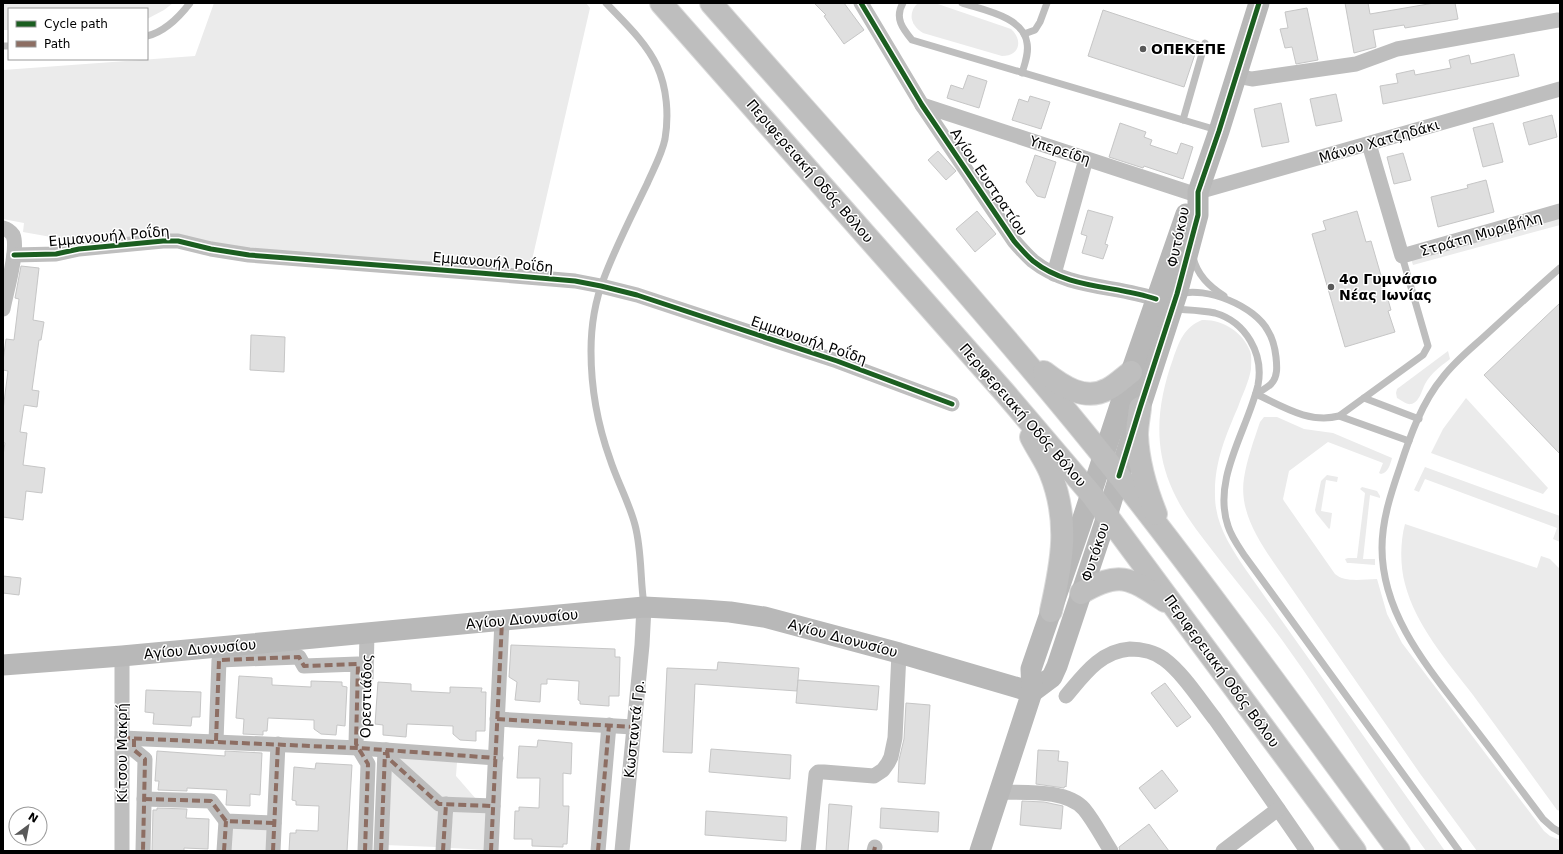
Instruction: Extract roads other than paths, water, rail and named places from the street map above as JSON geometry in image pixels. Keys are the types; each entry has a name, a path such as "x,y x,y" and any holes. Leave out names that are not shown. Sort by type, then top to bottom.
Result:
{"main road":[{"name":"Περιφερειακή Οδός Βόλου","path":"661,3 1005,393 1091,494 1355,851"},
{"path":"711,3 1019,353 1119,476 1165,535 1399,851"},
{"name":"Φυτόκου","path":"980,851 1032,692 1031,669 1131,372 1167,300 1190,246 1198,215 1198,194 1259,3"},
{"name":"Φυτόκου","path":"1032,692 1052,677 1057,666 1107,516 1140,408 1167,300 1186,212 1191,202 1198,194"},
{"path":"1019,353 1067,389 1084,393 1101,392 1131,372"},
{"path":"1005,393 1050,472 1060,503 1063,544 1059,577 1051,611"},
{"path":"1140,408 1137,435 1140,460 1147,490 1165,535"},
{"path":"1081,593 1102,582 1113,579 1124,579 1136,583 1176,609"},
{"name":"Αγίου Διονυσίου","path":"3,665 122,656 644,607 730,612 764,617 899,653 1032,692"}],"street":[{"name":"Αγίου Ευστρατίου","path":"861,3 922,105 1014,241 1031,260 1054,274 1084,284 1167,300"},
{"path":"1236,76 1252,79 1356,64 1397,49 1558,20"},
{"name":"Μάνου Χατζηδάκι","path":"1198,194 1560,89"},
{"name":"Υπερείδη","path":"922,105 1198,194"},
{"path":"1368,144 1402,256"},
{"path":"1054,274 1086,159"},
{"name":"Στράτη Μυριβήλη","path":"1402,256 1560,211"},
{"path":"3,309 15,246 8,231"},
{"name":"Εμμανουήλ Ροΐδη","path":"14,255 56,254 78,249 151,241 178,241 211,249 249,255 472,272 601,286 637,295 837,360 952,404"},
{"name":"Κωσταντά Γρ.","path":"622,851 642,645 644,607"},
{"path":"492,851 502,621"},
{"name":"Ορεστιάδος","path":"367,633 363,748 377,765 373,851"},
{"path":"1066,696 1098,660 1116,652 1130,649 1155,654 1165,659 1176,670 1199,699 1258,778 1307,851"},
{"path":"808,851 816,774 818,772 824,772 874,776 883,770 891,757 895,738 899,653"},
{"name":"Κίτσου Μακρή","path":"122,656 128,738 122,851"},
{"path":"216,742 219,660 299,657 304,666 358,664 356,744 363,748 368,764 365,851 368,851"},
{"path":"497,719 634,727"},
{"path":"598,851 609,725"},
{"path":"143,851 145,759 134,750 128,738 363,748 496,758"},
{"path":"273,851 278,744"},
{"path":"386,750 388,758 439,804 494,806"},
{"path":"381,851 386,750"},
{"path":"1000,792 1052,794 1070,798 1083,808 1111,851"},
{"path":"144,799 211,800 226,821 224,851"},
{"path":"443,851 446,804"},
{"path":"1222,851 1278,809"},
{"path":"226,821 274,823"}],"lane":[{"path":"148,36 174,20 190,3"},
{"path":"606,3 648,50 657,66 664,87 668,116 664,140 653,170 601,286 595,308 591,334 591,376 593,398 610,459 635,524 640,551 641,585 644,607"},
{"path":"903,3 899,17 902,27 912,40 1219,131"},
{"path":"962,3 1013,21 1024,34 1028,42 1027,56 1022,73"},
{"path":"1024,34 1035,30 1040,22 1047,3"},
{"path":"1183,120 1205,43"},
{"path":"1190,246 1194,262 1202,277 1215,289 1262,322 1268,330 1273,343 1277,364 1276,377 1271,384 1256,394"},
{"path":"1339,416 1423,355 1428,346 1402,256"},
{"path":"1560,268 1452,366 1438,382 1409,441 1393,489 1383,535 1382,549 1384,571 1393,605 1408,636 1424,662 1543,819 1552,828 1560,832"},
{"path":"1167,300 1188,292 1201,293 1234,302"},
{"path":"1167,300 1217,314 1230,320 1243,330 1253,344 1258,361 1260,379 1225,482 1224,501 1228,527 1244,556 1459,851"},
{"path":"1256,394 1307,416 1322,418 1339,416 1409,441"},
{"path":"1364,398 1419,419"}],"place":[{"name":"ΟΠΕΚΕΠΕ","path":"1143,49"},
{"name":"4ο Γυμνάσιο Νέας Ιωνίας","path":"1331,287"}]}
